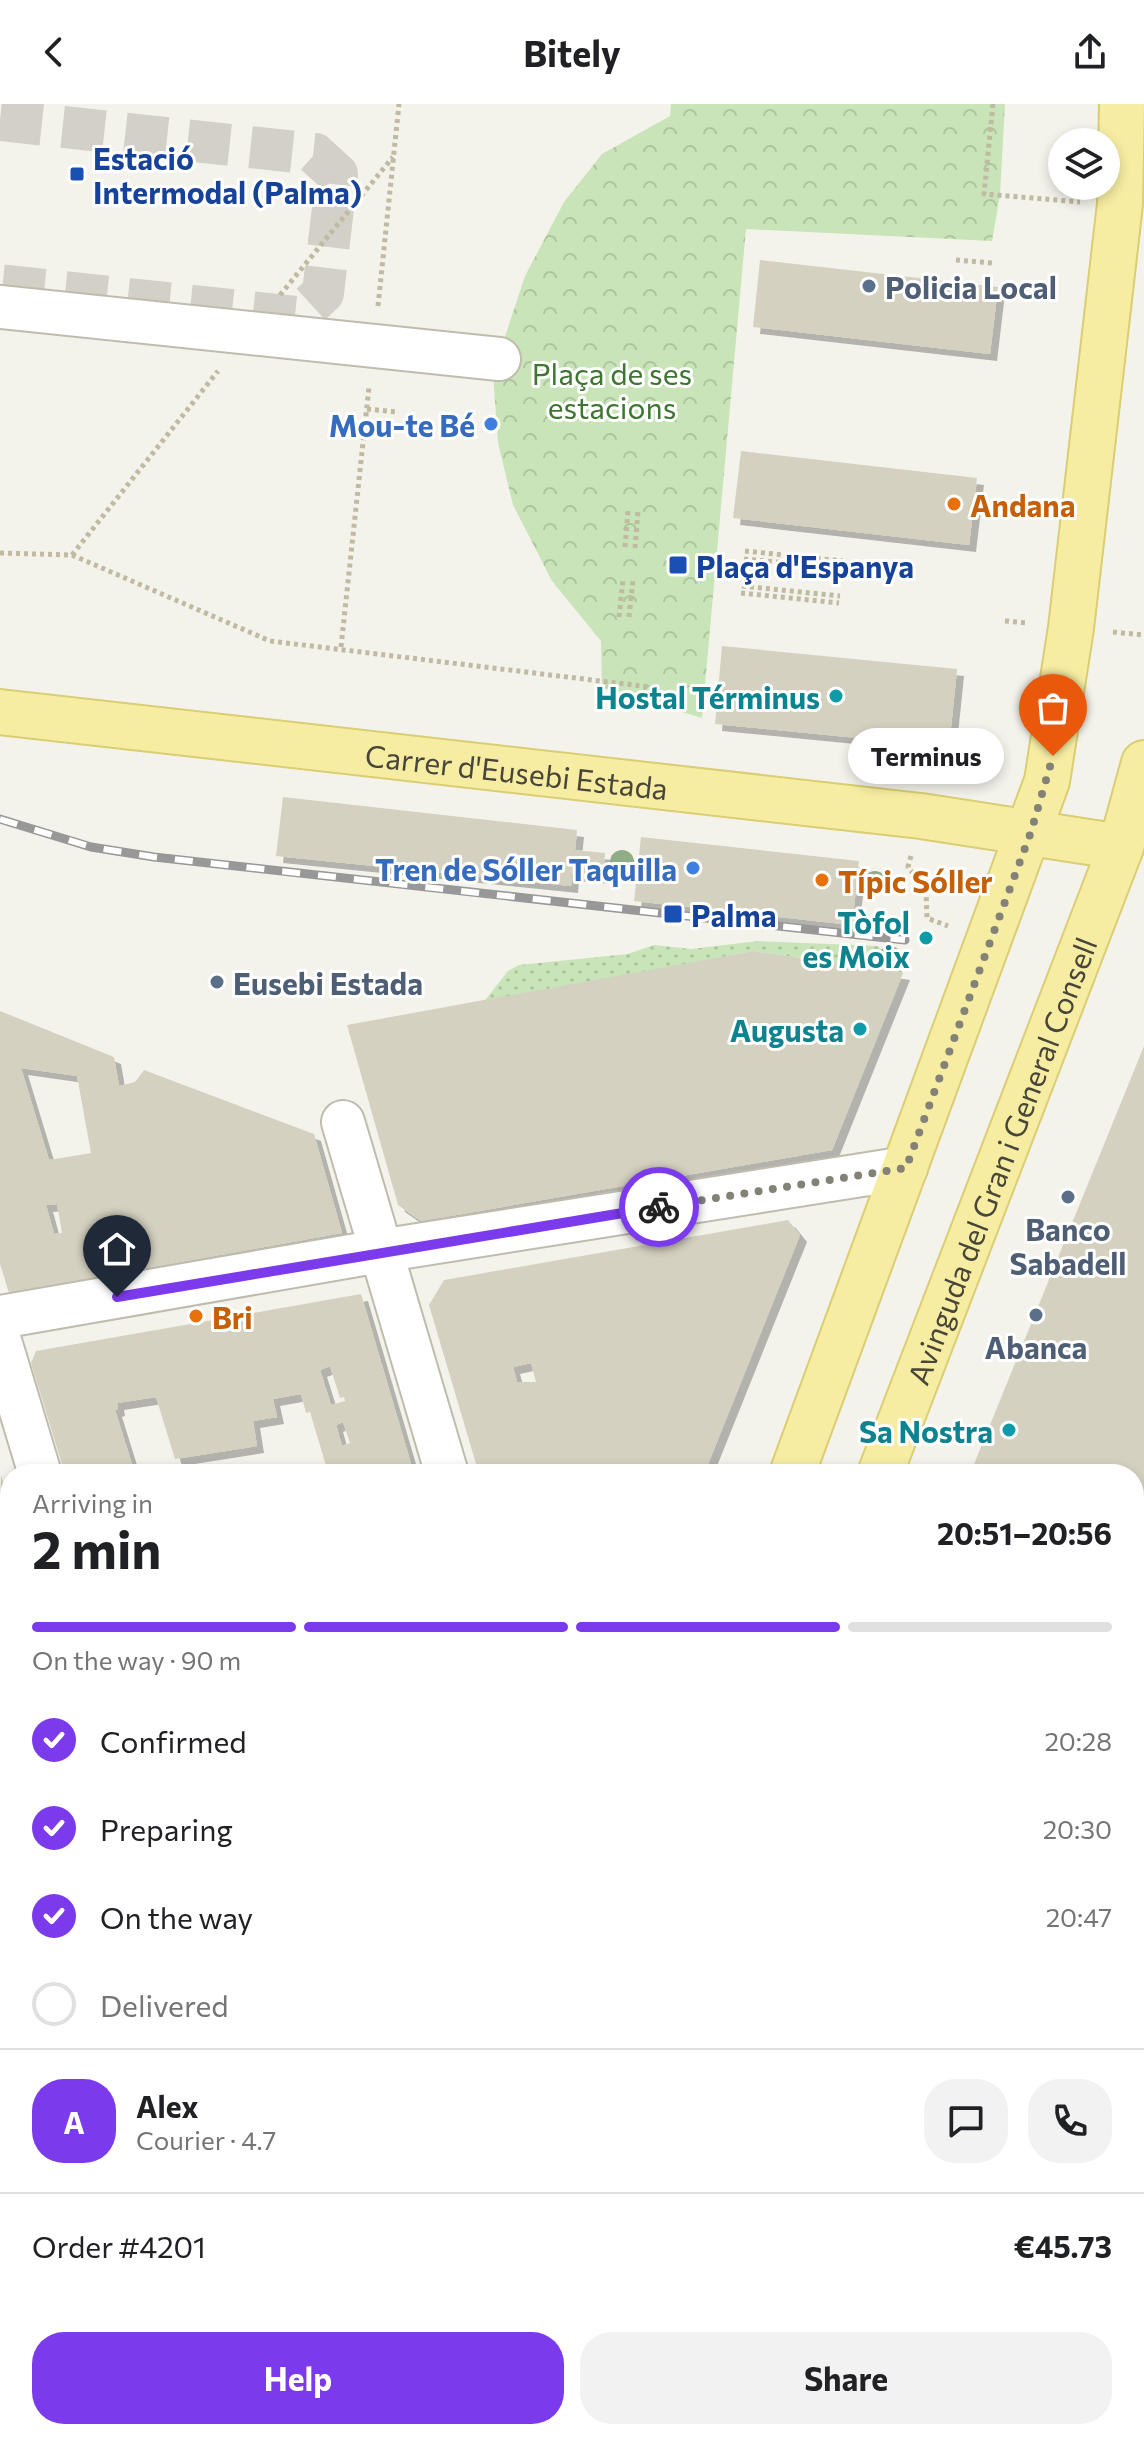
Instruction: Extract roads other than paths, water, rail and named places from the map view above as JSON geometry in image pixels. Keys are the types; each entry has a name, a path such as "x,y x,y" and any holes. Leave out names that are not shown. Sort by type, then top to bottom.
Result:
{"main road":[{"path":"796,1464 1031,832 1053,756 1120,204 1122,104"},
{"name":"Carrer d'Eusebi Estada","path":"0,712 921,816 1121,847"},
{"path":"1121,847 1144,763"},
{"name":"Avinguda del Gran i General Consell","path":"884,1464 1121,847"}],"street":[{"path":"0,307 499,359"},
{"path":"343,1122 444,1464"},
{"path":"0,1317 380,1251 906,1168"},
{"path":"0,1341 37,1464"}],"tunnel":[{"path":"0,120 315,154 337,174 323,293 297,317 0,285"}],"railway":[{"path":"0,819 91,847 154,857 905,940"}],"place":[{"name":"Estació Intermodal (Palma)","path":"77,174"},
{"name":"Policia Local","path":"869,286"},
{"name":"Mou-te Bé","path":"491,424"},
{"name":"Andana","path":"954,504"},
{"name":"Plaça d'Espanya","path":"678,565"},
{"name":"Hostal Términus","path":"836,696"},
{"name":"Terminus","path":"1053,756"},
{"name":"Tren de Sóller Taquilla","path":"693,868"},
{"name":"Típic Sóller","path":"822,880"},
{"name":"Palma","path":"673,914"},
{"name":"Tòfol es Moix","path":"926,938"},
{"name":"Eusebi Estada","path":"217,982"},
{"name":"Augusta","path":"860,1029"},
{"name":"Banco Sabadell","path":"1068,1197"},
{"name":"Abanca","path":"1036,1315"},
{"name":"Bri","path":"196,1316"},
{"name":"Sa Nostra","path":"1009,1430"}],"park label":[{"name":"Plaça de ses estacions","path":"612,389"}]}
